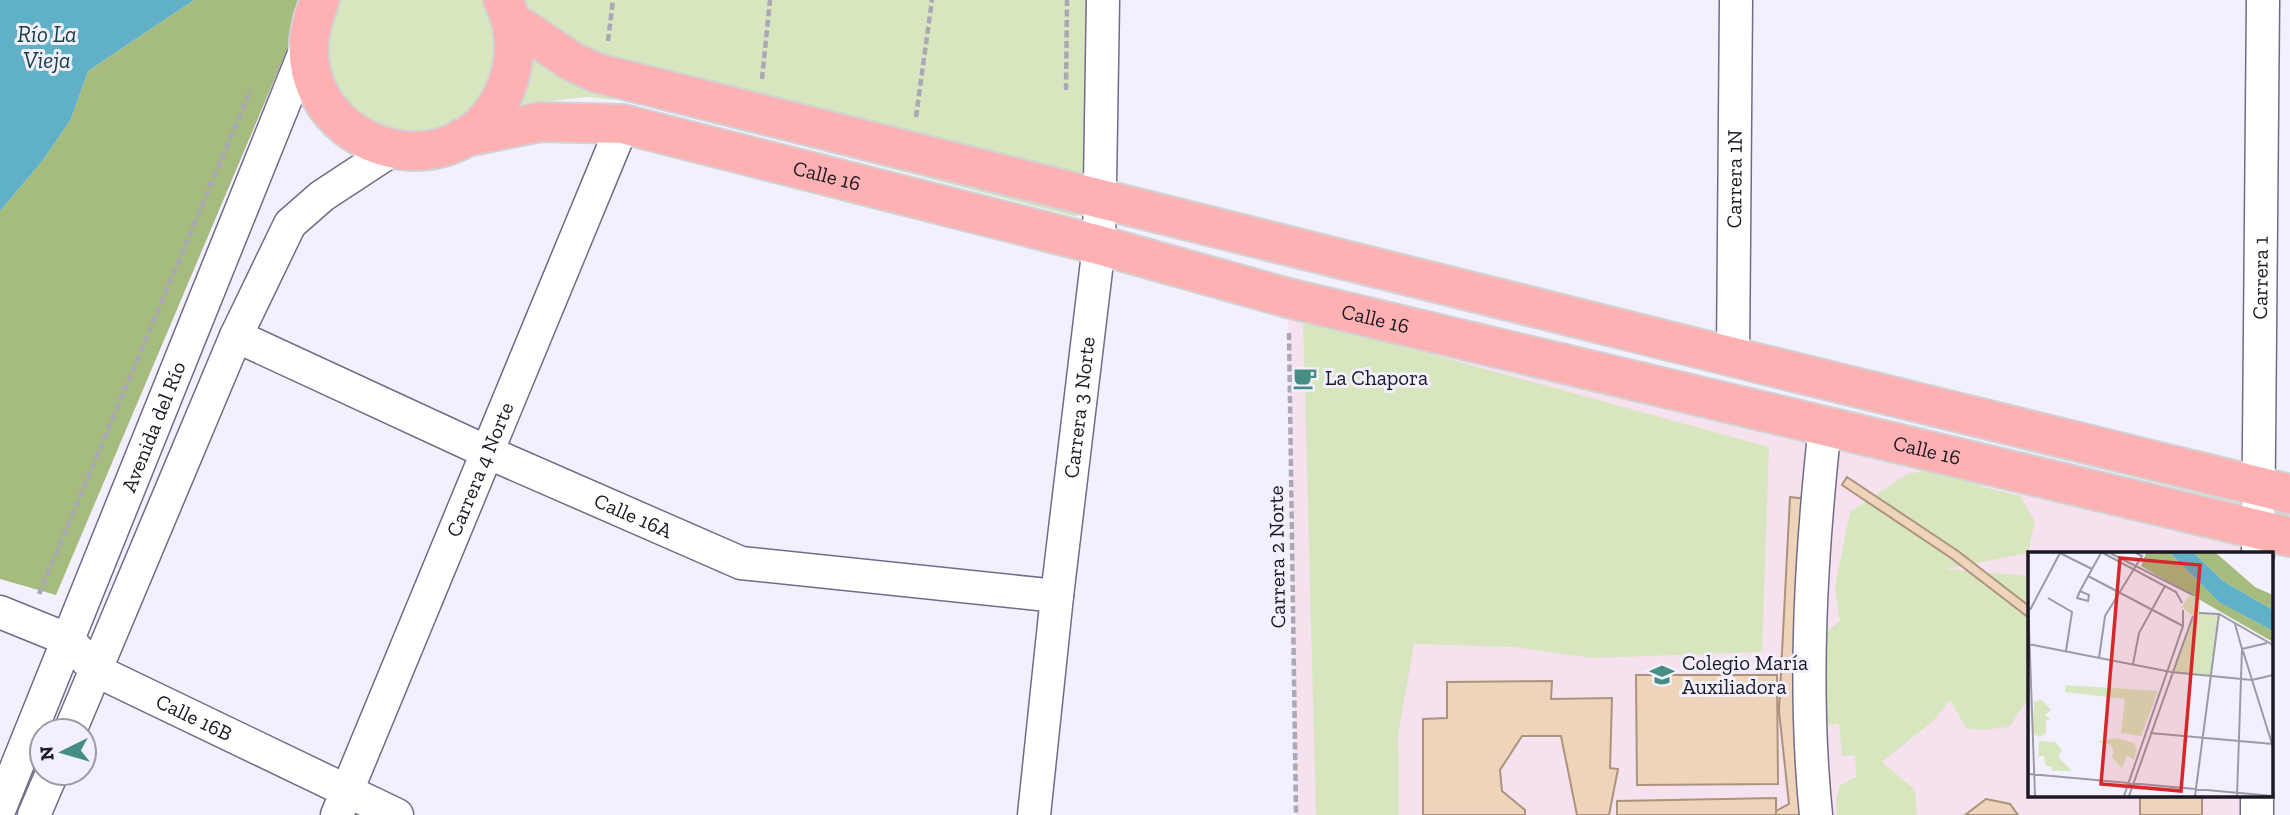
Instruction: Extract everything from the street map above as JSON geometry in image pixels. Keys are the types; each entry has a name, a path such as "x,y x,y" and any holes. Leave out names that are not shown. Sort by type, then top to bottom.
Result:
{"main road":[{"path":"320,0 312,18 308,44 310,68 318,92 331,113 348,130 369,142 392,150"},
{"path":"462,138 478,127 491,113 509,79 514,59 511,15"},
{"name":"Calle 16","path":"511,15 571,61 597,73 2274,490"},
{"name":"Calle 16","path":"392,150 416,151 440,147 462,138 540,122 623,124 1099,245 1289,298 1825,426 2269,540"}],"street":[{"name":"Carrera 3 Norte","path":"1034,815 1099,245 1103,0"},
{"name":"Carrera 1N","path":"1733,357 1736,0"},
{"name":"Carrera 1","path":"2263,0 2274,490 2269,540"},
{"name":"Avenida del Río","path":"0,808 308,44"},
{"name":"Carrera 4 Norte","path":"342,803 623,124"},
{"name":"Avenida del Río","path":"75,717 236,336 290,224 322,195 392,150"},
{"name":"Calle 16A","path":"236,336 488,452 741,563 1057,596"},
{"path":"1816,815 1810,662 1814,551 1825,426"},
{"name":"Calle 16B","path":"14,617 69,640 95,670 342,803 397,815"},
{"path":"34,815 46,787"}],"path":[{"path":"757,113 770,0"},
{"path":"910,151 932,0"},
{"path":"14,617 252,88"},
{"name":"Carrera 2 Norte","path":"1289,298 1296,815"}],"shaded area":[{"name":"Colegio María Auxiliadora","path":"1288,298 2258,528 2258,552 2028,552 2028,798 2257,798 2257,815 1296,815"}],"green space":[{"path":"194,0 310,0 56,595 0,579 0,211 43,160 71,119 88,71"},
{"path":"320,0 1103,0 1101,200 514,38 462,138 348,130 312,18"},
{"path":"527,49 1078,211 1077,217 631,101 586,97 514,105"},
{"path":"1303,319 1769,447 1762,652 1593,658 1514,647 1414,644 1398,735 1399,815 1316,815"},
{"path":"1953,466 1983,487 2020,496 2035,521 2028,553 1946,569 2028,576 2028,698 2009,727 1982,730 1966,728 1950,700 1934,720 1882,762 1915,790 1917,815 1837,815 1836,799 1840,785 1856,777 1855,755 1842,756 1839,724 1824,725 1820,701 1827,679 1823,657 1828,631 1840,621 1835,587 1850,512 1907,474"}],"water":[{"name":"Río La Vieja","path":"0,0 194,0 88,71 71,119 43,160 0,211"}],"building":[{"path":"1847,477 1958,551 2028,605 2028,617 1951,558 1842,485"},
{"path":"1790,497 1807,499 1805,815 1776,815 1776,811 1789,804 1779,711"},
{"path":"1636,675 1777,675 1778,784 1637,785"},
{"path":"1552,681 1551,699 1612,698 1610,768 1618,769 1609,815 1577,815 1561,736 1522,736 1500,770 1502,791 1525,810 1525,815 1423,815 1423,719 1447,718 1447,682"},
{"path":"1776,798 1776,815 1617,815 1617,801"},
{"path":"2140,798 2202,798 2202,815 2140,815"},
{"path":"1986,799 2010,804 2018,815 1965,815"}],"place":[{"name":"La Chapora","path":"1305,378"},
{"name":"Colegio María Auxiliadora","path":"1662,675"}]}
